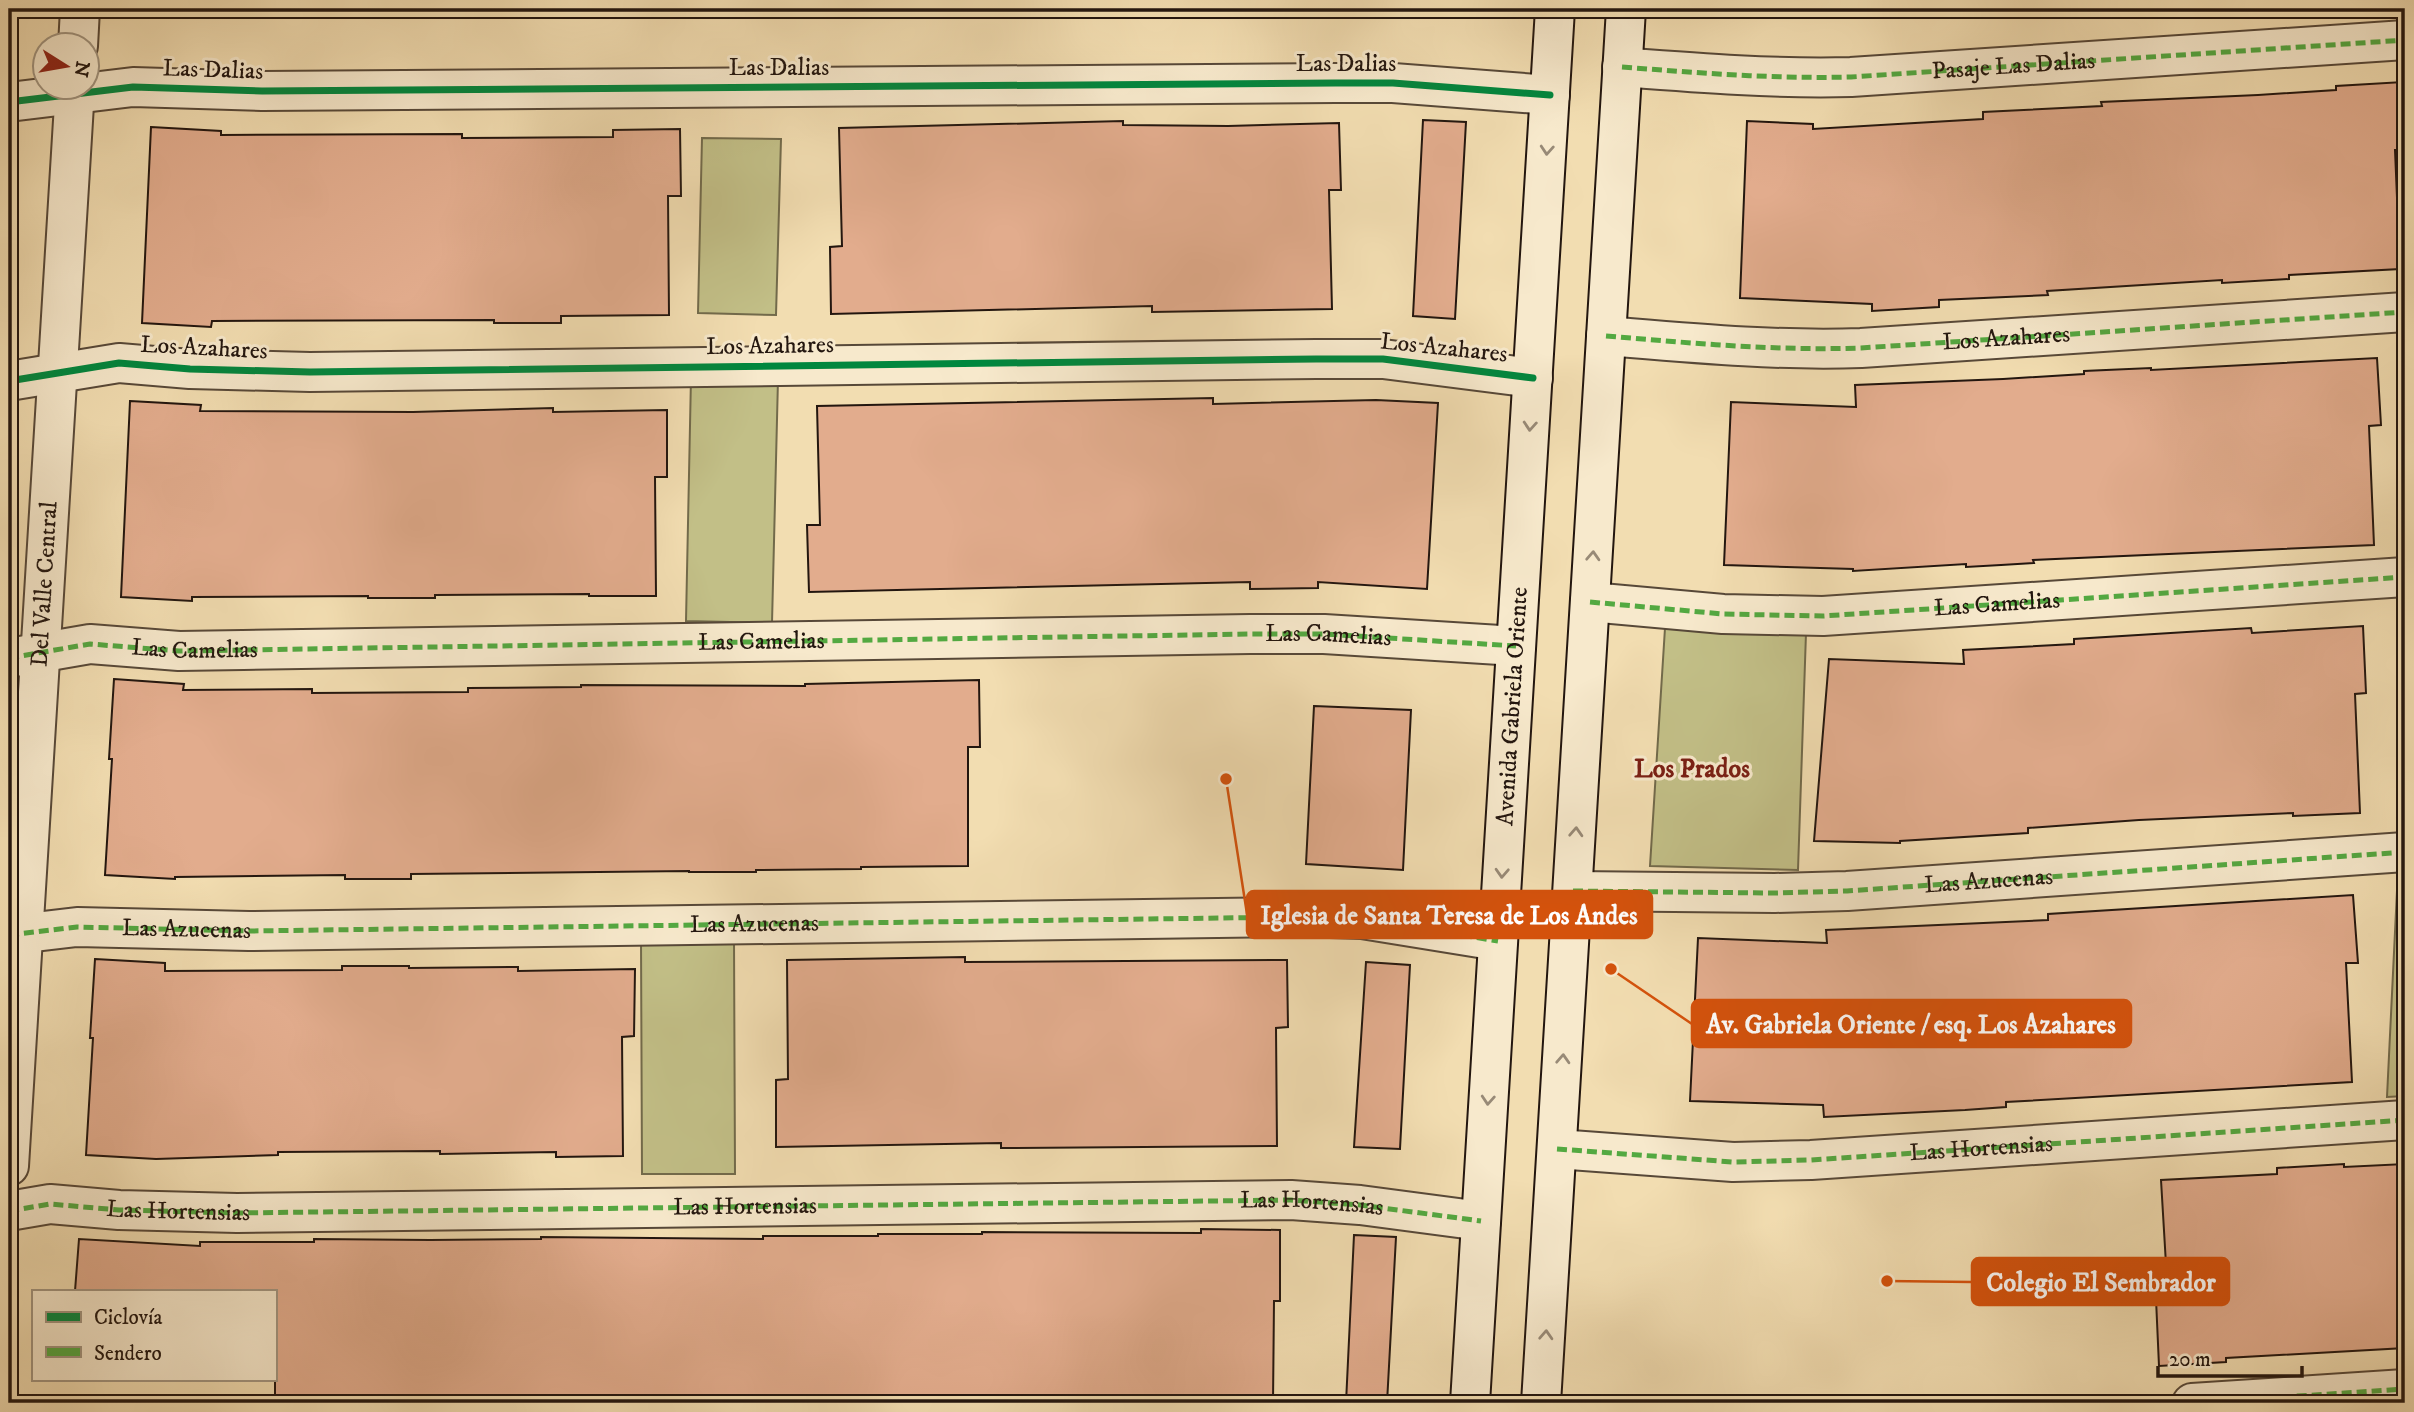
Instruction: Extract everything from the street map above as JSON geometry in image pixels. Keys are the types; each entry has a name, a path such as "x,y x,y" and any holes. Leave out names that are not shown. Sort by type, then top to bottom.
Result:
{"street":[{"path":"79,32 80,9"},
{"name":"Avenida Gabriela Oriente","path":"1470,1403 1555,9"},
{"path":"1542,1403 1626,9"},
{"name":"Pasaje Las Dalias","path":"1622,67 1770,78 1851,78 2405,40"},
{"name":"Las Dalias","path":"102,90 133,87 273,91 1393,83 1550,95"},
{"name":"Las Dalias","path":"9,102 32,99"},
{"name":"Del Valle Central","path":"9,1166 24,655 57,373 74,102"},
{"name":"Los Azahares","path":"1606,336 1733,347 1823,349 2405,312"},
{"name":"Los Azahares","path":"9,381 119,363 190,369 310,372 1316,359 1383,359 1532,378"},
{"name":"Las Camelias","path":"1590,602 1723,614 1823,616 2405,577"},
{"name":"Las Camelias","path":"24,655 90,644 179,651 1324,634 1516,646"},
{"name":"Las Azucenas","path":"1573,891 1847,891 2405,852"},
{"name":"Las Azucenas","path":"16,935 77,927 249,931 1297,917 1362,919 1498,941"},
{"name":"Las Hortensias","path":"1557,1150 1734,1162 1811,1160 2405,1120"},
{"name":"Las Hortensias","path":"9,1211 50,1204 119,1210 237,1213 1291,1200 1360,1205 1481,1221"},
{"path":"2192,1403 2405,1389"}],"shaded area":[{"path":"702,138 781,139 776,315 698,313"},
{"path":"691,377 778,379 772,623 686,621"},
{"path":"2402,606 2405,606 2405,817 2397,817"},
{"path":"1665,628 1806,633 1798,870 1650,866"},
{"path":"2398,870 2405,870 2405,1096 2387,1097"},
{"path":"734,939 735,1174 642,1174 641,940"}],"building":[{"path":"2403,82 2405,150 2395,150 2400,269 2289,275 2289,279 2222,283 2222,280 2047,291 2048,295 1939,300 1939,307 1872,311 1872,304 1740,298 1747,121 1813,124 1813,129 1983,119 1983,112 2102,106 2101,102 2336,90 2336,86"},
{"path":"1423,120 1466,122 1455,319 1413,316"},
{"path":"1123,121 1123,125 1228,126 1339,123 1341,190 1329,190 1332,309 1152,312 1152,306 831,314 830,247 842,246 839,128"},
{"path":"151,127 221,131 221,135 462,134 462,138 613,137 613,130 680,129 681,196 668,196 669,315 561,316 561,323 494,323 494,320 212,321 211,327 142,323"},
{"path":"2377,358 2381,425 2369,426 2374,545 1853,571 1724,565 1731,402 1856,407 1855,385 2003,379 2084,374 2084,371"},
{"path":"1213,398 1213,404 1376,400 1438,403 1427,589 1318,582 1318,588 1250,589 1250,582 809,592 807,525 820,525 817,406"},
{"path":"130,401 201,405 200,411 413,412 553,408 553,412 667,410 667,477 655,477 656,596 589,594 435,595 435,598 192,597 192,601 121,597"},
{"path":"2363,626 2366,693 2355,694 2360,813 2293,816 2293,813 2139,820 2028,828 2028,833 1900,843 1814,841 1829,659 1964,664 1963,650 2074,644 2074,639 2251,628 2252,633"},
{"path":"114,679 184,684 183,690 312,689 312,693 468,692 468,688 581,685 805,686 979,680 980,747 968,747 968,866 756,872 411,874 411,879 345,879 345,875 175,879 105,875"},
{"path":"1314,706 1411,710 1403,870 1306,864"},
{"path":"2353,895 2358,963 2346,963 2352,1082 2006,1102 2006,1107 1824,1117 1823,1105 1690,1101 1698,938 1827,943 1826,930 2048,920 2048,914"},
{"path":"965,957 965,962 1287,960 1288,1027 1276,1028 1277,1146 1001,1148 1001,1143 776,1147 776,1080 788,1079 787,960"},
{"path":"95,959 165,963 165,971 342,970 342,966 518,967 518,971 635,969 634,1036 622,1037 623,1156 556,1157 556,1152 440,1154 440,1151 278,1152 278,1155 156,1159 86,1155"},
{"path":"1366,962 1410,965 1400,1149 1354,1147"},
{"path":"2344,1164 2344,1167 2405,1164 2405,1348 2226,1358 2226,1362 2159,1366 2156,1299 2168,1298 2161,1180 2277,1174 2277,1168"},
{"path":"1201,1229 1280,1230 1280,1301 1274,1301 1273,1403 275,1403 276,1290 75,1290 79,1239 200,1246 200,1242 314,1242 314,1239 763,1239 763,1236 878,1236 982,1232 1201,1233"},
{"path":"1354,1235 1396,1237 1387,1403 1346,1403"}],"marked path":[{"path":"1622,67 1765,76 1851,77 2405,40"},
{"path":"1606,336 1701,344 1829,349 2405,312"},
{"path":"1590,602 1723,614 1823,616 2405,577"},
{"path":"9,658 90,644 179,651 1250,634 1324,634 1516,646"},
{"path":"1573,891 1847,891 2405,852"},
{"path":"9,935 77,927 249,931 1297,917 1362,919 1498,941"},
{"path":"1557,1149 1733,1162 1811,1160 2405,1120"},
{"path":"9,1211 50,1204 119,1210 237,1213 1291,1200 1360,1205 1481,1221"},
{"path":"2192,1403 2405,1389"}],"cycle path":[{"path":"9,102 133,87 262,91 1393,83 1550,95"},
{"path":"9,381 119,363 190,369 310,372 1316,359 1383,359 1533,378"}],"place":[{"name":"Iglesia de Santa Teresa de Los Andes","path":"1226,779"},
{"name":"Av. Gabriela Oriente / esq. Los Azahares","path":"1611,969"},
{"name":"Colegio El Sembrador","path":"1887,1281"}],"district":[{"name":"Los Prados","path":"1692,769"}]}
